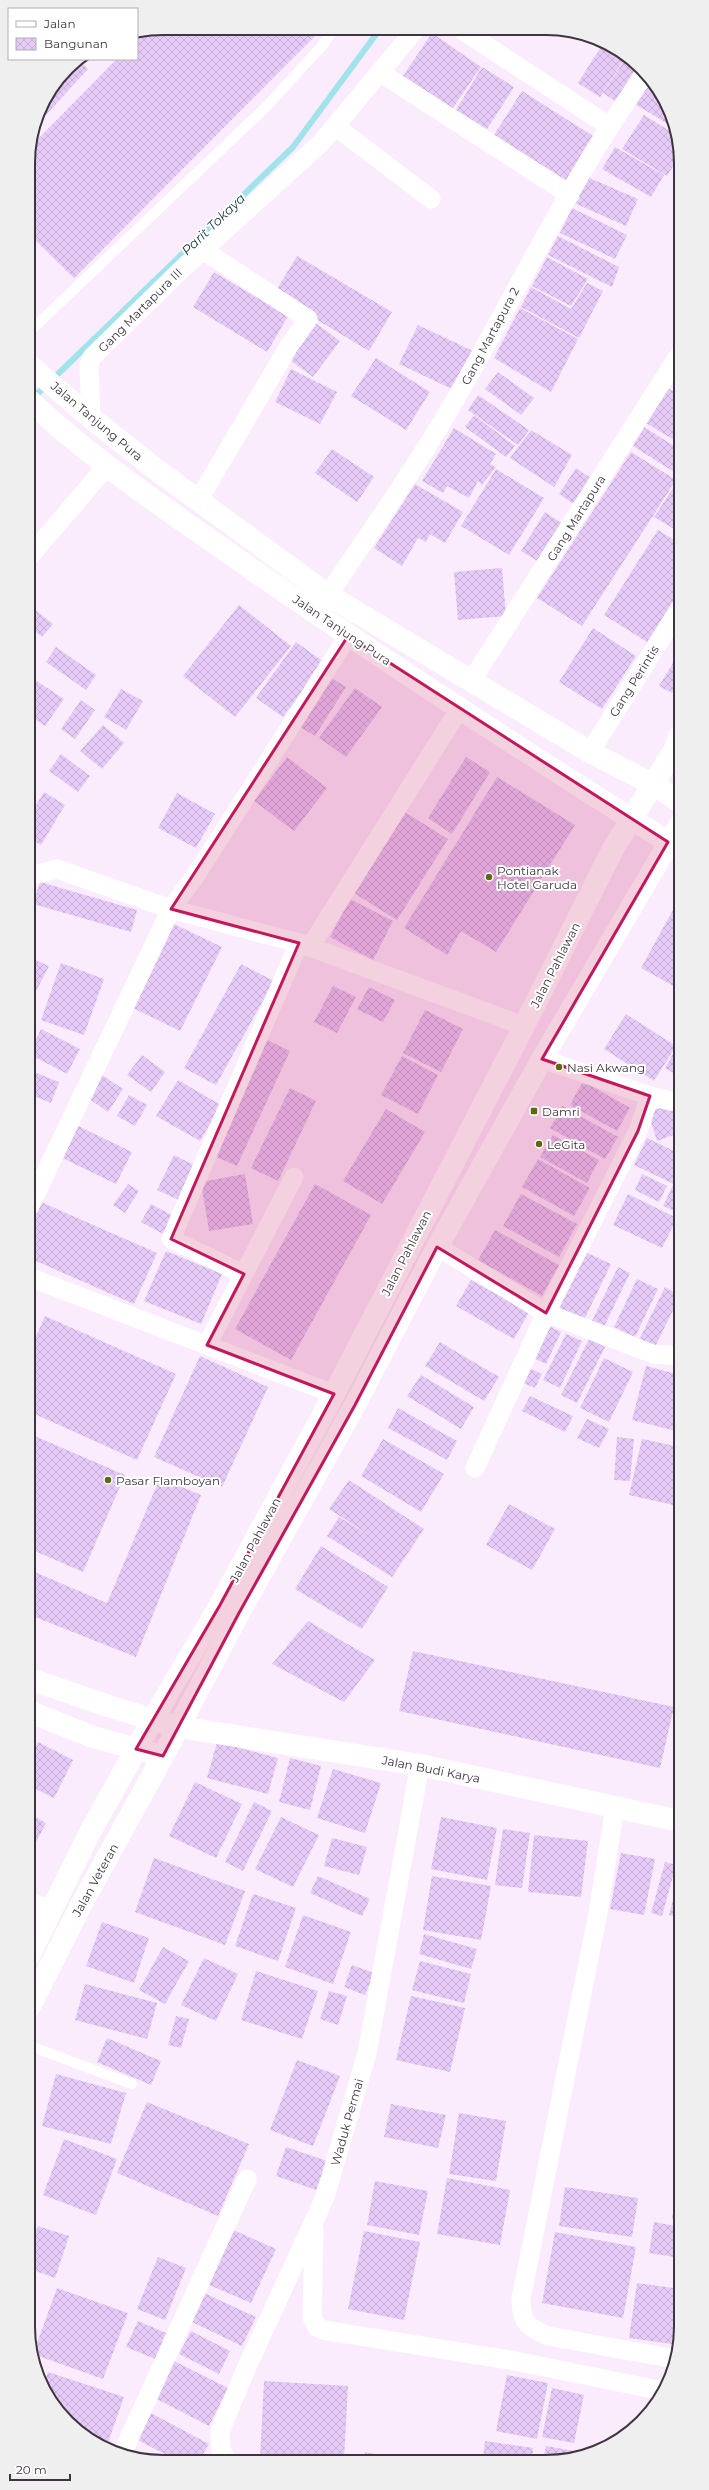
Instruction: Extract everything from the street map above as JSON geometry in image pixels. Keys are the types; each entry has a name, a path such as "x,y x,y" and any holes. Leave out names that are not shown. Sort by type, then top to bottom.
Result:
{"main road":[{"name":"Jalan Tanjung Pura","path":"35,370 83,412 158,471 328,595 590,752 652,784 674,799"},
{"name":"Jalan Tanjung Pura","path":"35,406 107,466 142,492 348,636 630,819 674,839"},
{"path":"142,492 158,471"},
{"name":"Jalan Pahlawan","path":"136,1749 220,1605 334,1394 630,819 674,751"},
{"name":"Jalan Pahlawan","path":"163,1756 239,1612 355,1405 438,1247 542,1059 674,841"},
{"name":"Jalan Budi Karya","path":"35,1681 179,1727 420,1765 674,1820"},
{"path":"35,1714 93,1737 163,1756"},
{"name":"Jalan Veteran","path":"35,1944 89,1834 136,1749"},
{"name":"Jalan Veteran","path":"35,1996 80,1907 163,1756"}],"street":[{"name":"Gang Martapura III","path":"83,412 89,365 92,357 203,250 321,143 381,73 411,35"},
{"path":"470,35 609,126"},
{"path":"381,73 570,195"},
{"name":"Gang Martapura 2","path":"328,595 441,423 545,234 570,195 609,126 643,79"},
{"path":"335,126 431,199"},
{"path":"198,501 289,346 308,319 203,250"},
{"name":"Gang Martapura","path":"472,680 674,363"},
{"path":"35,549 107,466"},
{"name":"Gang Perintis","path":"590,752 674,618"},
{"path":"35,1195 171,909 196,875 348,636"},
{"path":"244,1274 171,1239 304,945 460,708"},
{"path":"35,873 57,869 171,909 304,945 524,1026"},
{"path":"542,1059 650,1096 674,1102"},
{"path":"475,1468 546,1313 638,1131 650,1096"},
{"path":"207,1345 294,1177"},
{"path":"438,1247 546,1313 653,1354 674,1356"},
{"path":"35,1279 334,1394"},
{"name":"Waduk Permai","path":"224,2455 221,2450 220,2431 246,2369 325,2197 367,2053 420,1765"},
{"path":"616,1808 598,1913 521,2299 521,2312 526,2323 548,2336 670,2358"},
{"path":"35,1904 52,1910"},
{"path":"124,2449 247,2179"},
{"path":"314,2222 312,2317 320,2329 352,2336 515,2361 658,2390"}],"lane":[{"path":"35,326 266,107 322,46 330,35"},
{"path":"35,2048 132,2084"}],"highlighted area":[{"path":"348,636 668,842 542,1059 650,1096 638,1131 546,1313 437,1247 355,1405 239,1613 163,1756 136,1749 220,1605 334,1394 207,1345 244,1274 171,1239 299,943 171,909"}],"building":[{"path":"163,35 316,35 74,278 35,240 35,154 37,140 116,60 138,60 138,38"},
{"path":"431,35 435,35 481,67 452,109 403,76"},
{"path":"601,47 623,61 600,97 578,83"},
{"path":"624,61 635,70 615,101 603,93"},
{"path":"82,64 88,69 44,117 48,106 61,85"},
{"path":"482,67 514,87 487,129 456,110"},
{"path":"646,87 651,90 661,106 668,124 635,104"},
{"path":"522,91 593,136 566,180 494,135"},
{"path":"644,115 670,131 672,138 674,165 667,176 622,149"},
{"path":"615,147 664,175 651,197 602,169"},
{"path":"585,176 638,199 626,226 572,202"},
{"path":"572,208 627,235 615,259 560,233"},
{"path":"558,236 619,267 612,287 548,255"},
{"path":"297,256 392,312 369,351 274,294"},
{"path":"547,257 588,279 571,306 532,286"},
{"path":"214,272 288,316 267,352 193,307"},
{"path":"587,283 603,291 579,338 521,307 531,287 571,309"},
{"path":"520,308 578,339 551,392 494,358"},
{"path":"313,321 340,341 313,377 286,357"},
{"path":"418,325 473,351 454,390 399,364"},
{"path":"376,358 430,392 406,430 351,396"},
{"path":"291,369 337,392 320,424 275,402"},
{"path":"498,372 534,398 521,415 485,389"},
{"path":"668,388 674,392 674,440 646,423"},
{"path":"478,395 529,430 518,445 468,410"},
{"path":"474,415 515,446 506,457 465,427"},
{"path":"644,427 674,446 674,472 633,446"},
{"path":"454,428 496,454 490,464 496,467 482,485 478,481 469,498 447,486 443,493 422,481"},
{"path":"531,430 572,455 554,487 510,458"},
{"path":"332,449 374,477 357,502 315,473"},
{"path":"631,452 674,479 674,483 582,626 537,598"},
{"path":"576,468 591,478 574,504 559,494"},
{"path":"496,469 544,498 509,555 461,526"},
{"path":"415,484 463,512 445,543 430,534 426,542 418,538 402,566 374,548"},
{"path":"674,487 674,529 654,517"},
{"path":"545,512 563,524 539,562 521,551"},
{"path":"658,530 674,540 674,600 647,642 604,615"},
{"path":"502,568 506,616 458,620 454,572"},
{"path":"239,605 291,646 235,717 183,676"},
{"path":"35,610 53,624 42,637 35,631"},
{"path":"593,628 636,656 602,709 559,682"},
{"path":"296,642 324,662 283,717 256,698"},
{"path":"56,647 96,675 86,690 46,662"},
{"path":"674,661 674,690 672,693 659,686"},
{"path":"328,676 346,687 315,736 297,725"},
{"path":"35,680 64,699 45,726 35,719"},
{"path":"355,688 382,707 346,757 319,738"},
{"path":"121,689 143,701 126,730 104,717"},
{"path":"81,700 95,710 75,739 61,729"},
{"path":"103,725 124,743 102,769 80,751"},
{"path":"61,754 90,776 78,792 49,771"},
{"path":"287,757 327,788 294,831 254,801"},
{"path":"466,757 490,772 452,834 428,818"},
{"name":"Pontianak Hotel Garuda","path":"497,777 575,825 496,952 461,931 447,955 404,928"},
{"path":"44,792 65,805 41,845 35,842 35,807"},
{"path":"177,793 215,814 196,848 158,828"},
{"path":"403,811 448,839 397,920 352,892"},
{"path":"40,882 137,910 131,932 35,905 35,898"},
{"path":"350,899 393,921 373,960 330,937"},
{"path":"674,908 674,986 641,968"},
{"path":"174,924 222,947 180,1031 133,1008"},
{"path":"35,960 49,966 35,993"},
{"path":"61,963 104,979 84,1035 41,1020"},
{"path":"241,964 274,981 216,1085 184,1068"},
{"path":"333,986 356,997 337,1033 314,1022"},
{"path":"369,987 395,1000 383,1022 357,1009"},
{"path":"425,1010 463,1029 441,1072 403,1053"},
{"path":"626,1014 674,1045 674,1049 654,1081 604,1049"},
{"path":"41,1029 80,1049 67,1074 35,1057 35,1042"},
{"path":"265,1039 290,1051 237,1166 212,1155"},
{"path":"674,1052 674,1073 665,1068"},
{"path":"142,1055 165,1072 151,1092 127,1075"},
{"path":"402,1056 438,1075 418,1114 381,1095"},
{"path":"35,1072 59,1082 51,1103 35,1096"},
{"path":"102,1075 123,1089 108,1112 88,1098"},
{"path":"178,1080 221,1105 200,1141 156,1116"},
{"path":"583,1081 630,1108 617,1131 570,1105"},
{"path":"290,1088 316,1101 278,1181 251,1168"},
{"path":"129,1095 147,1105 135,1126 117,1116"},
{"path":"673,1104 674,1135 657,1141 648,1112"},
{"path":"562,1106 618,1137 605,1159 550,1128"},
{"path":"386,1109 425,1132 382,1204 343,1181"},
{"path":"72,1123 132,1152 116,1184 56,1155"},
{"path":"553,1135 599,1160 587,1183 540,1157"},
{"path":"647,1138 674,1151 674,1184 634,1165"},
{"path":"174,1155 196,1166 179,1200 157,1190"},
{"path":"538,1159 590,1188 574,1216 522,1187"},
{"path":"245,1174 253,1224 209,1231 201,1182"},
{"path":"642,1174 667,1186 659,1202 635,1190"},
{"path":"128,1184 139,1191 125,1213 113,1205"},
{"path":"315,1184 371,1215 291,1360 235,1329"},
{"path":"673,1185 674,1185 674,1211 663,1206"},
{"path":"521,1194 577,1224 559,1257 503,1226"},
{"path":"628,1194 674,1217 674,1224 662,1248 613,1225"},
{"path":"41,1202 157,1253 134,1304 35,1261 35,1215"},
{"path":"151,1204 175,1217 165,1235 141,1222"},
{"path":"495,1230 559,1265 542,1296 478,1260"},
{"path":"166,1251 222,1274 201,1324 144,1301"},
{"path":"583,1251 611,1264 584,1320 556,1307"},
{"path":"618,1267 630,1273 602,1331 590,1325"},
{"path":"637,1279 658,1289 635,1337 614,1327"},
{"path":"471,1280 529,1312 514,1339 456,1306"},
{"path":"665,1287 674,1292 674,1308 655,1347 639,1340"},
{"path":"45,1316 176,1374 137,1460 35,1414 35,1339"},
{"path":"545,1324 561,1332 546,1364 529,1356"},
{"path":"566,1334 582,1341 560,1388 543,1380"},
{"path":"589,1339 605,1347 577,1403 561,1395"},
{"path":"440,1342 499,1377 484,1401 425,1366"},
{"path":"200,1356 268,1387 222,1487 154,1457"},
{"path":"604,1358 633,1372 609,1422 580,1408"},
{"path":"525,1366 542,1374 535,1388 519,1381"},
{"path":"646,1366 674,1373 674,1430 632,1420"},
{"path":"421,1375 474,1407 461,1429 407,1396"},
{"path":"530,1396 573,1416 565,1432 522,1411"},
{"path":"398,1408 457,1441 447,1460 388,1428"},
{"path":"587,1419 609,1429 599,1448 577,1438"},
{"path":"35,1436 125,1475 83,1572 35,1551"},
{"path":"617,1437 634,1439 630,1481 614,1480"},
{"path":"383,1439 444,1474 421,1512 361,1476"},
{"path":"642,1439 674,1446 674,1505 629,1495"},
{"path":"160,1478 201,1495 136,1657 35,1617 35,1572 107,1603"},
{"path":"349,1480 424,1529 392,1577 327,1536 339,1517 372,1537 329,1509"},
{"path":"509,1504 555,1529 532,1570 486,1545"},
{"path":"321,1546 388,1587 362,1629 295,1589"},
{"path":"308,1621 375,1660 344,1702 272,1664"},
{"path":"413,1651 674,1707 660,1768 399,1711"},
{"path":"38,1742 73,1760 54,1798 35,1788 35,1748"},
{"path":"217,1742 278,1758 268,1794 207,1778"},
{"path":"290,1758 321,1766 310,1810 279,1802"},
{"path":"333,1769 381,1783 365,1833 317,1818"},
{"path":"195,1782 242,1804 216,1858 169,1836"},
{"path":"254,1802 272,1811 243,1871 225,1862"},
{"path":"35,1817 46,1823 35,1844"},
{"path":"281,1817 319,1835 293,1887 255,1869"},
{"path":"441,1817 497,1828 487,1880 431,1869"},
{"path":"503,1829 530,1833 522,1888 495,1885"},
{"path":"534,1835 588,1841 581,1897 528,1892"},
{"path":"332,1838 367,1847 359,1875 324,1866"},
{"path":"621,1853 655,1859 644,1915 610,1909"},
{"path":"154,1858 245,1891 225,1945 135,1912"},
{"path":"665,1862 674,1864 674,1872 662,1916 651,1913"},
{"path":"318,1876 370,1899 362,1916 310,1893"},
{"path":"432,1876 491,1886 481,1940 423,1930"},
{"path":"253,1894 296,1908 278,1961 235,1946"},
{"path":"674,1896 674,1916 669,1915"},
{"path":"303,1915 351,1932 333,1984 285,1967"},
{"path":"102,1922 149,1938 134,1983 86,1966"},
{"path":"424,1934 477,1949 471,1969 419,1954"},
{"path":"163,1947 189,1961 165,2004 139,1990"},
{"path":"204,1958 238,1974 216,2021 181,2005"},
{"path":"420,1961 471,1974 464,2003 412,1990"},
{"path":"352,1965 374,1973 365,1995 344,1987"},
{"path":"256,1971 318,1991 302,2039 241,2020"},
{"path":"85,1984 157,2003 147,2039 75,2020"},
{"path":"329,1991 347,1996 338,2025 320,2019"},
{"path":"411,1996 465,2008 450,2072 396,2060"},
{"path":"176,2016 189,2019 181,2048 168,2045"},
{"path":"107,2038 161,2061 151,2085 97,2062"},
{"path":"297,2060 340,2076 313,2146 270,2130"},
{"path":"56,2074 126,2093 111,2144 42,2126"},
{"path":"147,2102 249,2144 218,2216 117,2173"},
{"path":"391,2104 446,2115 438,2148 384,2137"},
{"path":"459,2113 506,2121 496,2181 449,2174"},
{"path":"64,2139 117,2159 96,2215 43,2195"},
{"path":"286,2147 327,2161 316,2190 276,2176"},
{"path":"447,2178 510,2190 500,2245 437,2234"},
{"path":"375,2181 428,2191 419,2235 367,2225"},
{"path":"565,2187 638,2198 632,2237 559,2226"},
{"path":"674,2206 674,2219 672,2219"},
{"path":"654,2222 674,2226 674,2257 649,2253"},
{"path":"38,2226 69,2236 55,2278 35,2271 35,2234"},
{"path":"231,2229 276,2249 251,2303 207,2284"},
{"path":"364,2231 420,2242 404,2320 348,2309"},
{"path":"555,2232 636,2247 623,2318 542,2303"},
{"path":"158,2257 186,2268 165,2320 137,2309"},
{"path":"637,2283 674,2288 673,2344 629,2338"},
{"path":"57,2288 128,2313 103,2379 38,2356 36,2345"},
{"path":"204,2293 256,2317 242,2346 190,2321"},
{"path":"138,2321 166,2333 155,2359 126,2347"},
{"path":"191,2331 230,2351 219,2374 179,2354"},
{"path":"174,2361 228,2388 209,2426 155,2398"},
{"path":"48,2372 124,2397 108,2442 85,2429 72,2418 61,2405 46,2378"},
{"path":"507,2375 548,2383 537,2439 496,2431"},
{"path":"264,2381 348,2386 344,2455 260,2455"},
{"path":"552,2388 584,2395 574,2443 542,2437"},
{"path":"149,2412 209,2444 202,2455 166,2455 134,2438"},
{"path":"485,2441 533,2448 532,2455 483,2455"},
{"path":"546,2446 576,2451 555,2455 544,2455"},
{"path":"365,2452 380,2455 365,2455"}],"waterway":[{"name":"Parit Tokaya","path":"35,396 293,147 376,35"}],"place":[{"name":"Pontianak Hotel Garuda","path":"489,877"},
{"name":"Nasi Akwang","path":"559,1067"},
{"name":"Damri","path":"534,1111"},
{"name":"LeGita","path":"539,1144"},
{"name":"Pasar Flamboyan","path":"108,1480"}]}
